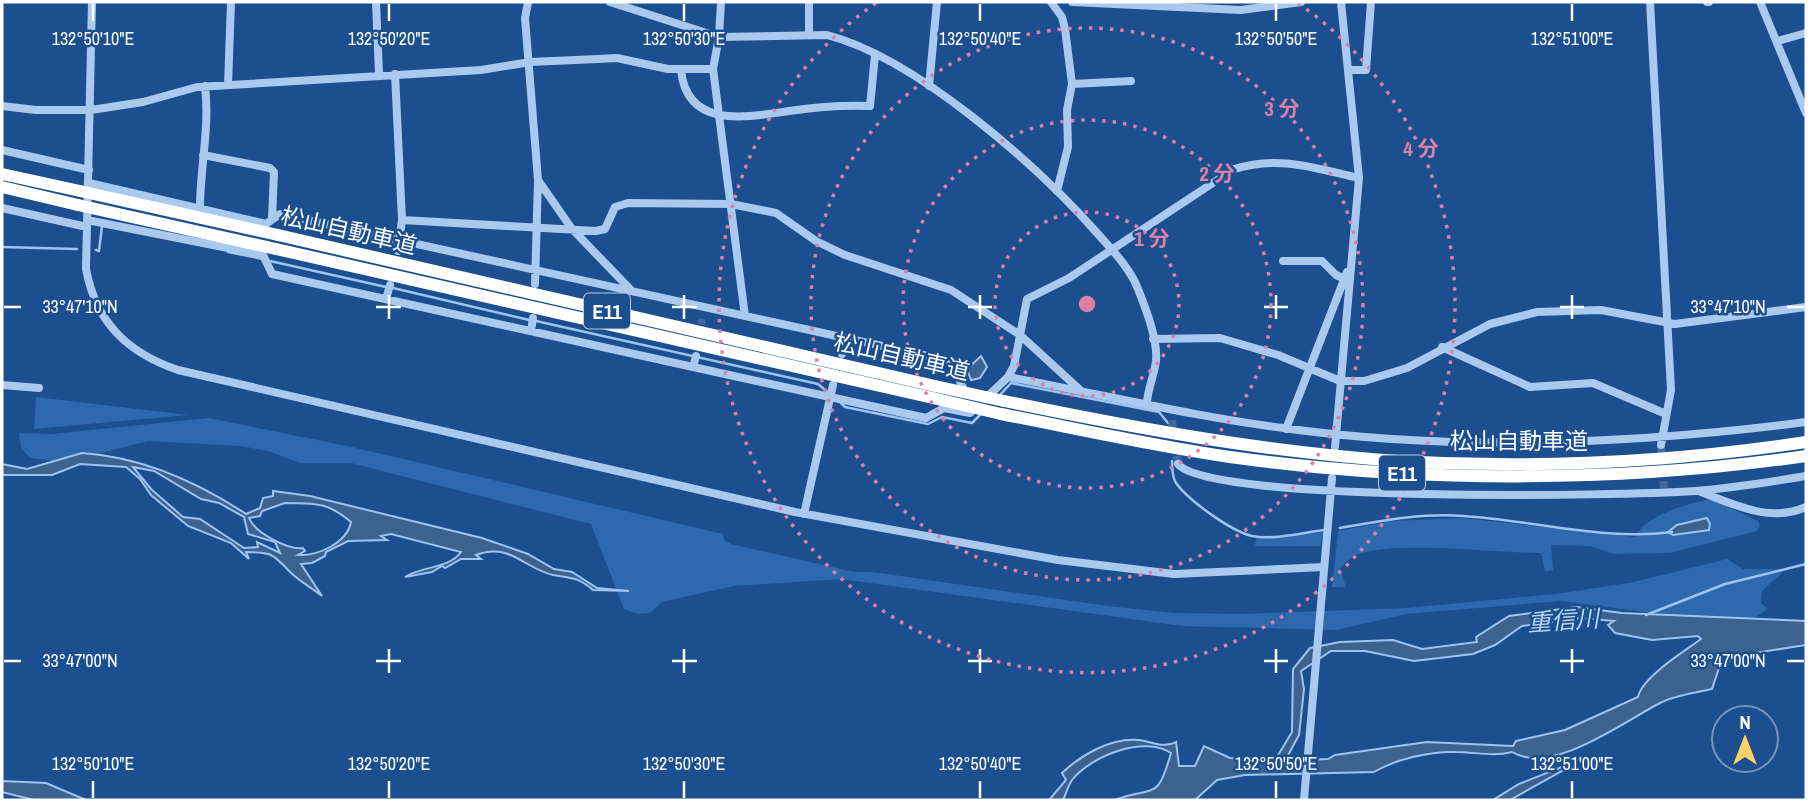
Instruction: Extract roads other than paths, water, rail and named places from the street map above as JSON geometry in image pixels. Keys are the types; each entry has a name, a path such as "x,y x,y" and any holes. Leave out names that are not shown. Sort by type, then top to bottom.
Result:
{"highway":[{"name":"松山自動車道","path":"2,174 278,235 934,392"},
{"name":"松山自動車道","path":"2,187 82,193 276,250 1230,457 1396,473 1640,472 1806,456"},
{"name":"松山自動車道","path":"1003,407 1234,444 1398,461 1478,463 1639,459 1806,443"}],"street":[{"path":"91,2 89,170 82,193 87,223 86,269 95,303 113,332 150,360 178,370 804,514 1143,573 1247,572 1324,567"},
{"path":"228,85 231,2"},
{"path":"376,2 380,46 379,74"},
{"path":"528,2 525,18 538,180 535,284"},
{"path":"610,2 719,37 809,36 844,40 929,86 1058,191 1111,249 1138,287 1156,358 1147,402"},
{"path":"720,2 719,37 713,69 745,316"},
{"path":"809,2 809,36"},
{"path":"929,86 937,2"},
{"path":"1051,2 1062,17 1072,84 1067,110 1068,147 1058,191"},
{"path":"1072,2 1241,10 1301,2"},
{"path":"1335,447 1359,178 1340,2"},
{"path":"1349,70 1366,70 1371,2"},
{"path":"1650,2 1671,390 1661,441"},
{"path":"1760,2 1806,113"},
{"path":"1778,41 1806,33"},
{"path":"681,70 682,81 692,100 706,110 745,117 822,107 870,106 875,55"},
{"path":"2,106 36,110 91,110 205,86 481,70 530,62 617,58 681,70 713,69"},
{"path":"395,74 402,220 398,251"},
{"path":"1072,84 1131,81"},
{"path":"200,209 203,155 209,115 205,86"},
{"path":"2,150 89,170"},
{"path":"203,155 270,168 274,172 272,219"},
{"path":"2,208 263,255 272,274 926,418 944,408 970,414 1008,377 1014,366 1027,299 1069,278 1234,169 1281,161 1359,178"},
{"path":"538,180 572,229 632,291"},
{"path":"82,193 200,209 266,224 279,214 946,360 953,366 966,395 979,405"},
{"path":"402,220 605,229 615,207 628,203 731,204 776,213 816,241 845,255 951,290 1020,335 1080,390"},
{"path":"1283,261 1322,261 1336,275 1345,279"},
{"path":"1286,429 1351,265"},
{"path":"386,299 390,285"},
{"path":"1153,339 1220,338 1278,355 1340,381 1364,381 1407,368 1442,347 1490,324 1537,312 1601,310 1675,324 1806,307"},
{"path":"702,319 705,309"},
{"path":"531,331 533,318"},
{"path":"842,354 845,339"},
{"path":"1442,347 1530,387 1593,383 1667,414"},
{"path":"693,367 696,356"},
{"path":"1008,377 1147,402 1172,416 1336,433 1497,441 1661,441 1806,422"},
{"path":"2,385 39,388"},
{"path":"804,514 833,385"},
{"path":"1178,464 1184,471 1195,474 1331,490 1477,497 1698,491 1806,476"},
{"path":"1304,800 1332,478"},
{"path":"1698,491 1768,514 1780,515 1806,507"}],"water":[{"path":"981,356 987,367 980,378 971,380 967,369"},
{"path":"82,453 104,455 147,465 188,481 246,514 260,508 263,498 273,496 273,491 310,496 482,538 528,554 554,569 572,572 597,588 629,591 593,590 578,580 543,572 508,554 498,552 476,555 481,559 461,559 445,568 442,566 432,572 405,577 449,562 461,552 391,534 381,536 387,540 348,541 312,563 301,564 322,596 271,555 246,552 249,559 231,543 188,526 151,495 140,479 126,467 80,464 52,475 2,475 2,464 27,469","holes":["133,467 154,471 201,499 219,503 244,517 248,534 275,542 280,553 257,542 258,547 244,548 200,519 183,517 151,489","285,503 327,507 351,522 344,536 330,547 323,551 298,555 305,551 303,548 289,546 273,539 252,524 249,518 260,516 262,511"]},
{"path":"1707,518 1709,530 1673,535 1668,532 1677,525"},
{"name":"重信川","path":"1576,607 1622,613 1806,621 1806,645 1742,655 1720,665 1712,689 1666,700 1587,744 1547,757 1528,758 1512,752 1436,753 1403,760 1374,772 1245,775 1217,780 1195,800 1114,800 1153,789 1158,785 1171,753 1160,748 1133,747 1092,763 1072,780 1063,800 1049,800 1066,780 1062,773 1070,766 1097,749 1127,740 1167,745 1176,742 1179,766 1195,766 1204,746 1230,758 1263,761 1277,757 1292,732 1293,669 1310,648 1340,642 1393,640 1422,649 1477,642 1476,637 1509,616","holes":["1580,618 1614,621 1608,625 1615,633 1652,640 1698,636 1701,639 1655,673 1641,689 1638,697 1565,730 1516,741 1513,746 1427,742 1335,755 1328,759 1285,761 1299,735 1304,689 1301,671 1331,651 1365,651 1414,661 1473,654 1495,645 1522,626"]},
{"path":"1587,757 1510,800 1493,800 1519,784"},
{"path":"2,781 46,783 86,800 34,800 2,792"}],"waterway":[{"path":"96,250 99,251 102,226"},
{"path":"2,247 77,249"},
{"path":"228,252 263,259"},
{"path":"270,261 386,287"},
{"path":"393,288 529,320"},
{"path":"536,321 818,384 830,394"},
{"path":"999,396 1011,383 1159,412 1168,423"},
{"path":"841,403 845,407 928,424 942,417 972,423 982,413"},
{"path":"1172,461 1174,478 1182,490 1211,514 1243,533 1270,537 1324,530"},
{"path":"1340,528 1401,518 1447,515 1620,534 1672,532"},
{"path":"1646,615 1725,584 1806,564"}],"tunnel":[{"path":"699,336 702,319"},
{"path":"1172,420 1178,464"},
{"path":"1661,445 1664,488"}]}
